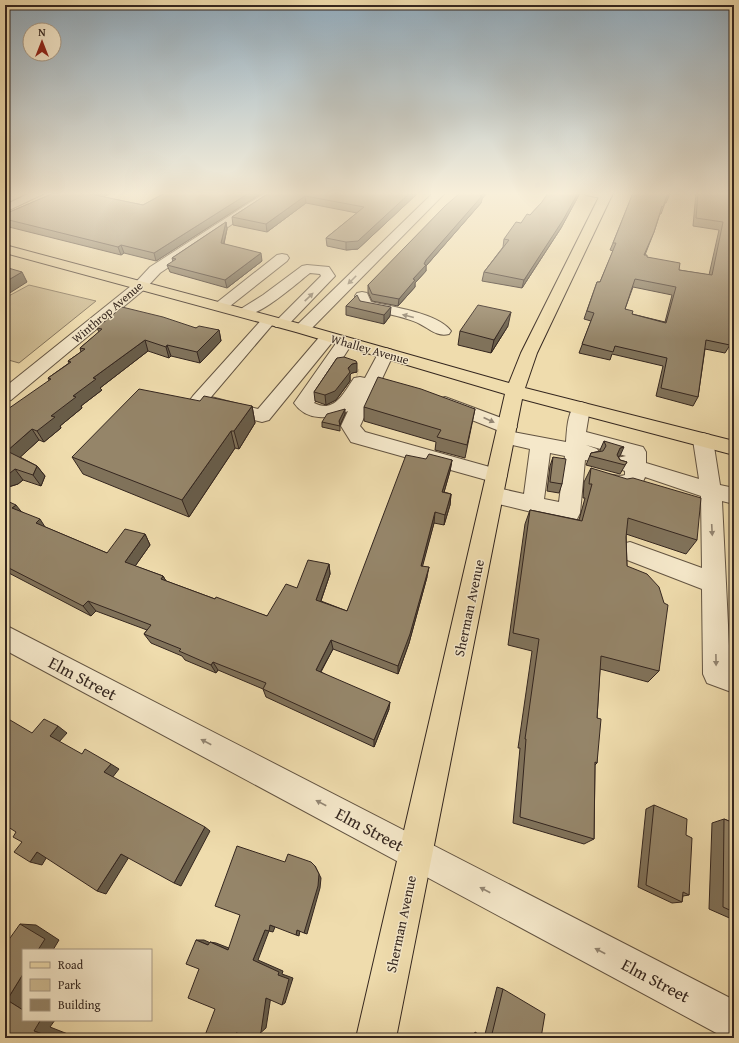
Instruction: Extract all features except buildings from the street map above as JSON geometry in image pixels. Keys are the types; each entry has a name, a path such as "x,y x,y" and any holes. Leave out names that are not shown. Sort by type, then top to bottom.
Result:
{"main road":[{"name":"Sherman Avenue","path":"376,1038 516,391 521,372 529,353 579,242"},
{"name":"Whalley Avenue","path":"5,249 302,329 516,391 734,448"}],"street":[{"name":"Winthrop Avenue","path":"5,396 141,285 155,270 198,242"},
{"path":"302,329 390,242"},
{"path":"220,307 282,258"},
{"path":"244,313 268,298 307,269 324,270 328,276 275,322 199,400 262,416 328,337"},
{"path":"362,296 365,306 425,320 443,331"},
{"path":"345,342 320,383 303,403 306,407 315,412 322,413 337,409 358,389 382,352"},
{"path":"358,389 350,426 358,437 495,486 533,505 569,513 573,470 581,446 576,428 581,408"},
{"path":"426,397 507,432 541,443 636,452 630,465 635,479 620,484 573,470"},
{"path":"703,440 711,491 717,674 734,680"},
{"path":"533,505 541,443"},
{"path":"630,465 711,491 734,496"},
{"path":"630,550 715,583"},
{"name":"Elm Street","path":"5,637 734,1021"}],"green space":[{"path":"29,285 96,301 19,363 5,359 5,298"}],"tunnel":[{"path":"333,370 357,377"}]}
